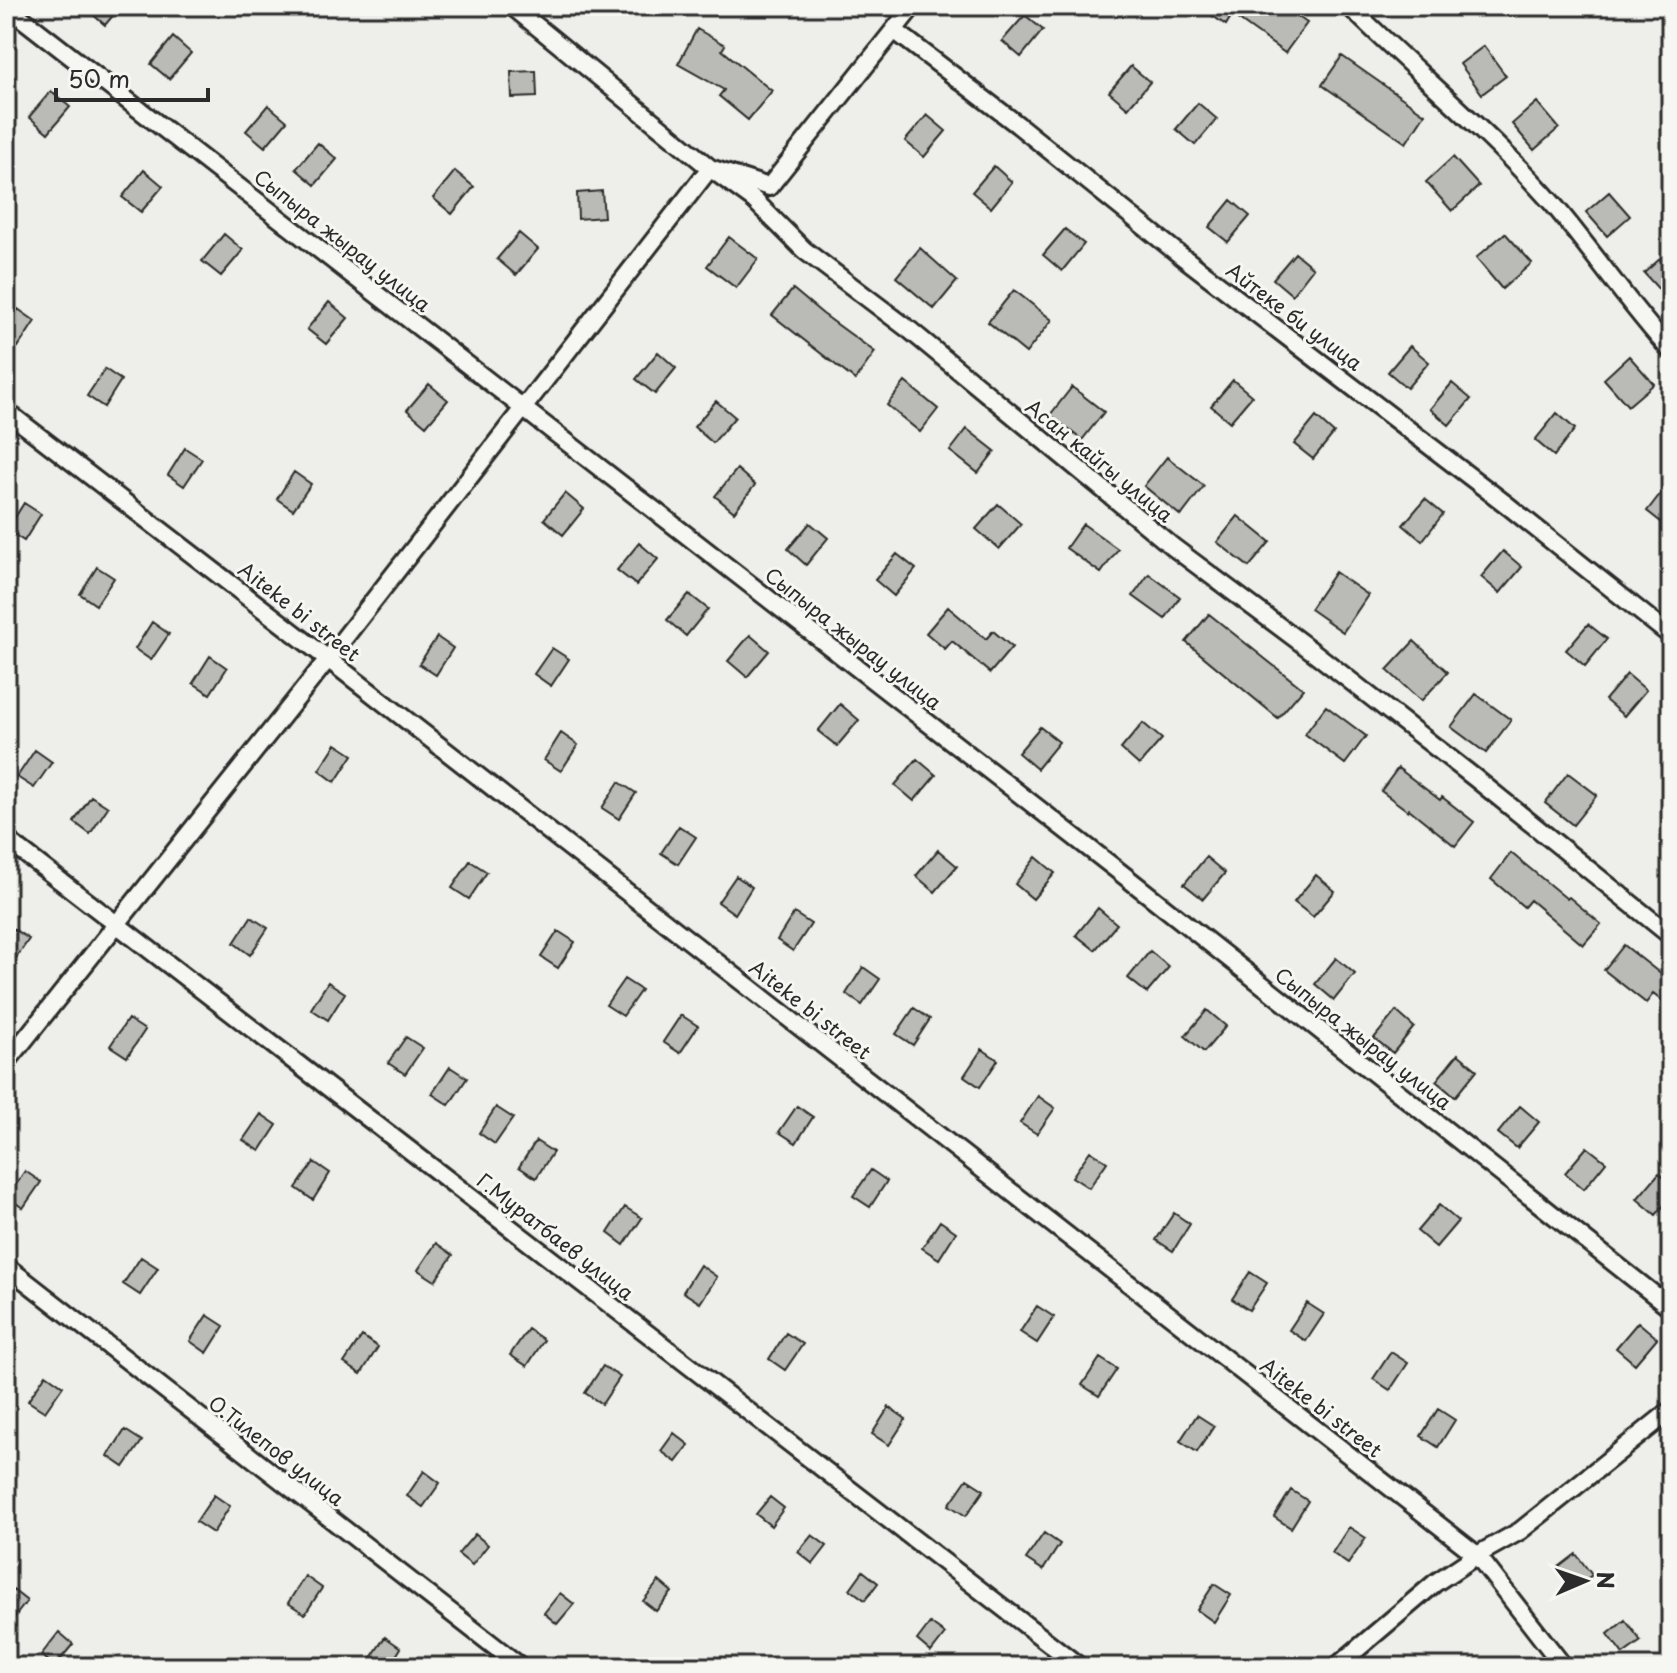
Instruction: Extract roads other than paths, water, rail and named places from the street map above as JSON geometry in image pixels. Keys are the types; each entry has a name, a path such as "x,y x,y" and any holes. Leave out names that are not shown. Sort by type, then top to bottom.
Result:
{"street":[{"name":"Сыпыра жырау улица","path":"6,6 1121,873 1671,1308"},
{"name":"Асан кайгы улица","path":"512,6 710,168 754,200 804,250 911,331 1173,547 1439,749 1671,936"},
{"path":"6,1063 328,659 710,168 769,187 913,6"},
{"path":"1349,6 1489,136 1542,193 1648,327 1671,351"},
{"name":"Айтеке би улица","path":"894,30 1175,251 1507,505 1671,636"},
{"name":"Aiteke bi street","path":"6,411 1477,1555 1564,1667"},
{"name":"Г.Муратбаев улица","path":"6,839 1080,1667"},
{"name":"О.Тилепов улица","path":"6,1266 521,1667"},
{"path":"1336,1667 1435,1583 1520,1531 1671,1410"}]}
